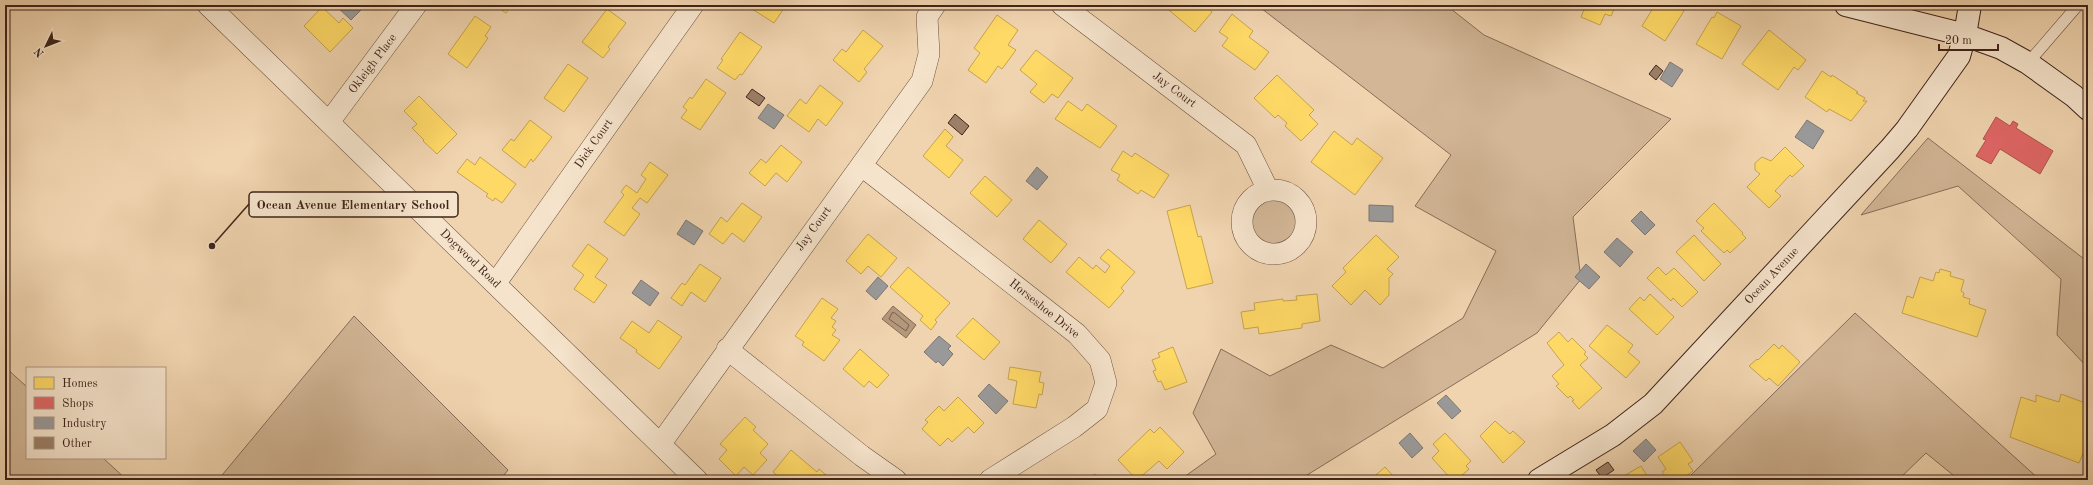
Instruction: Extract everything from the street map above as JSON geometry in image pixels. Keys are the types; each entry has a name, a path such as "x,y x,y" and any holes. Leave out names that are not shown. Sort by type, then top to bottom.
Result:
{"main road":[{"path":"1846,5 1965,35 2001,48 2028,63 2074,96 2088,109"},
{"name":"Ocean Avenue","path":"1539,480 1613,435 1653,404 1907,129 1959,56 1965,35 1970,5"}],"street":[{"name":"Dogwood Road","path":"208,5 661,443 697,480"},
{"name":"Okleigh Place","path":"329,122 416,5"},
{"name":"Dick Court","path":"495,284 693,5"},
{"name":"Jay Court","path":"661,443 922,81 929,54 927,16 935,5"},
{"name":"Jay Court","path":"1062,5 1246,145 1268,190"},
{"name":"Horseshoe Drive","path":"862,166 1077,334 1100,360 1106,383 1097,409 1074,427 990,480"},
{"path":"727,350 862,456 896,480"}],"lane":[{"path":"2028,63 2078,5"}],"shaded area":[{"path":"1257,5 1446,5 1484,35 1671,119 1573,217 1581,279 1537,333 1299,480 1180,480 1216,454 1193,413 1221,349 1270,376 1331,345 1383,368 1463,318 1496,251 1415,206 1451,155"},
{"path":"1928,138 2088,262 2088,368 2057,335 2061,279 1958,186 1861,215"},
{"path":"1273,194 1284,196 1293,202 1299,211 1301,222 1299,233 1293,242 1284,248 1273,250 1262,248 1253,242 1247,233 1245,222 1247,211 1253,202 1262,196"},
{"path":"1855,313 2040,480 1959,480 1926,453 1898,480 1686,480"},
{"path":"354,316 508,470 500,480 218,480"},
{"path":"5,367 26,386 26,459 104,459 127,480 5,480"}],"water":[{"path":"893,306 916,325 906,338 882,319"}],"building: Homes":[{"path":"494,5 511,5 506,13"},
{"path":"750,5 786,5 774,23 749,7"},
{"path":"1204,5 1212,12 1195,32 1164,6"},
{"path":"1579,5 1616,5 1611,16 1605,14 1600,25 1581,17 1585,7"},
{"path":"1655,5 1674,5 1684,11 1665,41 1642,26"},
{"path":"322,7 339,23 343,18 353,28 330,52 304,26"},
{"path":"607,9 626,23 608,47 610,49 603,58 582,42"},
{"path":"1717,12 1741,26 1722,59 1696,44 1712,17 1714,18"},
{"path":"1232,14 1253,31 1249,37 1269,52 1255,70 1222,46 1228,38 1219,32"},
{"path":"997,15 1018,30 1008,45 1016,50 1002,69 998,66 986,83 968,70 980,53 974,48"},
{"path":"475,16 491,27 485,36 488,38 467,68 448,54"},
{"path":"863,30 883,46 864,69 867,72 859,82 833,60 842,49 846,52"},
{"path":"1769,30 1806,60 1798,70 1794,67 1778,90 1742,64"},
{"path":"740,32 762,47 742,75 740,74 735,80 717,68 723,60 721,59"},
{"path":"1036,50 1073,78 1058,98 1052,94 1044,103 1030,92 1037,84 1020,70"},
{"path":"568,64 588,78 564,112 544,98"},
{"path":"1822,71 1831,77 1832,75 1858,92 1856,93 1865,98 1863,101 1867,101 1851,121 1829,109 1827,112 1805,97"},
{"path":"1277,75 1314,110 1309,115 1318,124 1301,141 1285,126 1287,123 1278,115 1275,118 1254,98"},
{"path":"706,79 726,93 700,130 681,118 687,110 683,107 690,97 692,99"},
{"path":"820,85 843,103 826,126 818,119 809,132 787,116 800,99 806,104"},
{"path":"419,96 457,134 437,154 412,128 417,124 404,111"},
{"path":"1068,101 1082,111 1087,104 1117,126 1100,148 1055,119"},
{"path":"530,120 552,137 533,162 531,159 525,168 502,150 511,139 514,141"},
{"path":"945,129 953,137 946,146 963,160 949,178 923,156"},
{"path":"1334,131 1352,145 1357,138 1383,158 1355,195 1311,162"},
{"path":"781,145 802,162 787,182 776,173 765,186 749,173 761,159 766,163"},
{"path":"1785,147 1804,166 1792,177 1790,175 1775,191 1781,196 1769,208 1747,187 1760,174 1755,170 1755,163 1762,157 1771,161"},
{"path":"1123,151 1132,157 1135,153 1169,175 1154,198 1141,190 1138,194 1117,180 1120,175 1111,170"},
{"path":"480,157 516,184 502,203 495,198 493,201 486,196 488,194 457,172 467,159 475,165"},
{"path":"650,162 668,175 647,203 640,198 632,208 640,214 624,236 604,222 624,195 621,192 626,185 637,193 646,179 641,175"},
{"path":"985,176 1012,200 997,217 970,193"},
{"path":"742,203 762,217 744,242 732,233 723,244 709,234 721,217 727,222"},
{"path":"1714,203 1746,238 1730,253 1727,250 1724,253 1701,231 1704,228 1696,221"},
{"path":"1190,205 1198,237 1201,236 1213,283 1187,289 1167,211"},
{"path":"1039,220 1067,244 1051,263 1023,239"},
{"path":"868,234 897,258 881,277 868,266 861,274 846,261"},
{"path":"1376,235 1399,257 1387,269 1393,274 1389,278 1389,295 1380,305 1365,290 1351,305 1332,286 1346,272 1343,268"},
{"path":"1694,235 1721,264 1704,281 1676,252"},
{"path":"588,244 608,259 595,277 607,285 594,303 574,289 584,275 572,266"},
{"path":"1108,249 1135,272 1121,288 1124,291 1109,308 1066,272 1079,257 1093,269 1096,265 1105,273 1110,266 1100,258"},
{"path":"700,264 721,278 705,302 691,292 682,306 671,298 682,283 685,285"},
{"path":"908,267 950,303 935,320 937,322 931,330 920,320 923,316 890,287"},
{"path":"1658,267 1666,275 1674,268 1698,292 1682,307 1673,298 1671,301 1647,278"},
{"path":"1940,269 1951,272 1950,276 1964,280 1961,291 1964,293 1963,297 1970,299 1969,304 1986,310 1977,337 1902,313 1907,296 1913,298 1920,277 1933,281 1936,272 1939,273"},
{"path":"1317,294 1320,321 1302,324 1302,328 1259,334 1258,327 1244,329 1241,312 1255,310 1254,303 1283,299 1283,301 1297,300 1296,296"},
{"path":"1650,294 1674,317 1657,335 1629,309 1640,297 1644,301"},
{"path":"822,298 838,309 831,318 836,321 832,327 836,330 832,335 840,340 824,361 802,345 804,342 795,336"},
{"path":"973,318 1000,342 984,360 956,336"},
{"path":"658,320 682,337 659,369 620,338 632,321 649,333"},
{"path":"1607,325 1633,345 1628,352 1640,362 1626,378 1589,346"},
{"path":"1559,332 1568,342 1572,338 1586,352 1584,354 1588,358 1580,365 1602,388 1579,409 1572,401 1574,400 1570,396 1568,398 1556,386 1559,384 1552,376 1564,365 1547,343"},
{"path":"1774,344 1779,349 1782,345 1800,362 1778,386 1769,378 1766,381 1749,366 1757,359 1758,360"},
{"path":"1173,347 1187,382 1165,390 1161,381 1158,382 1153,371 1156,370 1152,360 1160,357 1158,353"},
{"path":"860,349 889,375 877,388 869,381 864,387 843,369"},
{"path":"1010,367 1041,372 1039,382 1044,383 1042,395 1039,394 1036,408 1013,404 1017,381 1008,379"},
{"path":"2061,394 2088,404 2086,421 2088,422 2088,442 2079,463 2010,437 2021,397 2036,402 2036,395 2059,402"},
{"path":"958,397 984,423 974,433 968,427 952,442 948,438 940,446 922,429 928,422 925,420 939,406 944,411"},
{"path":"745,417 756,427 753,430 768,444 760,453 767,460 753,475 744,467 736,476 719,459 727,450 720,444"},
{"path":"1495,421 1510,434 1513,431 1525,442 1503,463 1480,436"},
{"path":"1160,427 1184,452 1167,469 1159,461 1137,480 1118,460 1150,429 1154,433"},
{"path":"1445,433 1471,461 1466,466 1469,469 1459,478 1456,475 1451,479 1432,458 1439,451 1433,444"},
{"path":"1680,442 1693,461 1688,464 1693,471 1680,480 1675,478 1668,480 1662,472 1666,469 1658,457"},
{"path":"791,450 817,472 819,469 832,480 783,480 773,472"},
{"path":"1641,466 1649,479 1652,478 1653,480 1617,480"},
{"path":"1385,467 1397,480 1370,480"},
{"path":"1095,474 1099,480 1086,480"}],"building: Shops":[{"path":"1996,117 2010,126 2013,121 2018,124 2016,128 2053,151 2040,174 2000,149 1991,164 1976,156 1986,140 1983,139"}],"building: Industry":[{"path":"335,5 363,5 365,6 351,20"},
{"path":"1670,62 1683,70 1672,87 1660,79"},
{"path":"768,104 784,115 774,129 758,118"},
{"path":"1807,120 1824,131 1813,149 1795,137"},
{"path":"1037,167 1048,177 1037,190 1026,181"},
{"path":"1369,205 1393,206 1393,222 1369,221"},
{"path":"1641,211 1655,225 1645,235 1631,221"},
{"path":"686,220 703,231 694,245 677,234"},
{"path":"1617,238 1633,252 1620,267 1604,252"},
{"path":"1586,264 1600,277 1589,289 1575,277"},
{"path":"878,277 888,286 876,300 866,291"},
{"path":"641,280 659,293 650,306 632,293"},
{"path":"939,336 951,346 948,349 953,354 943,366 938,361 936,363 924,352"},
{"path":"989,384 1008,401 996,414 978,396"},
{"path":"1446,395 1461,411 1452,419 1437,403"},
{"path":"1410,433 1423,448 1412,458 1399,443"},
{"path":"1646,439 1656,450 1644,462 1633,451"}],"building: Other":[{"path":"1656,65 1663,71 1656,80 1649,74"},
{"path":"752,89 765,98 759,106 746,97"},
{"path":"955,114 969,126 962,135 948,123"},
{"path":"1608,462 1614,470 1602,478 1596,470"}],"place":[{"name":"Ocean Avenue Elementary School","path":"212,246"}]}
